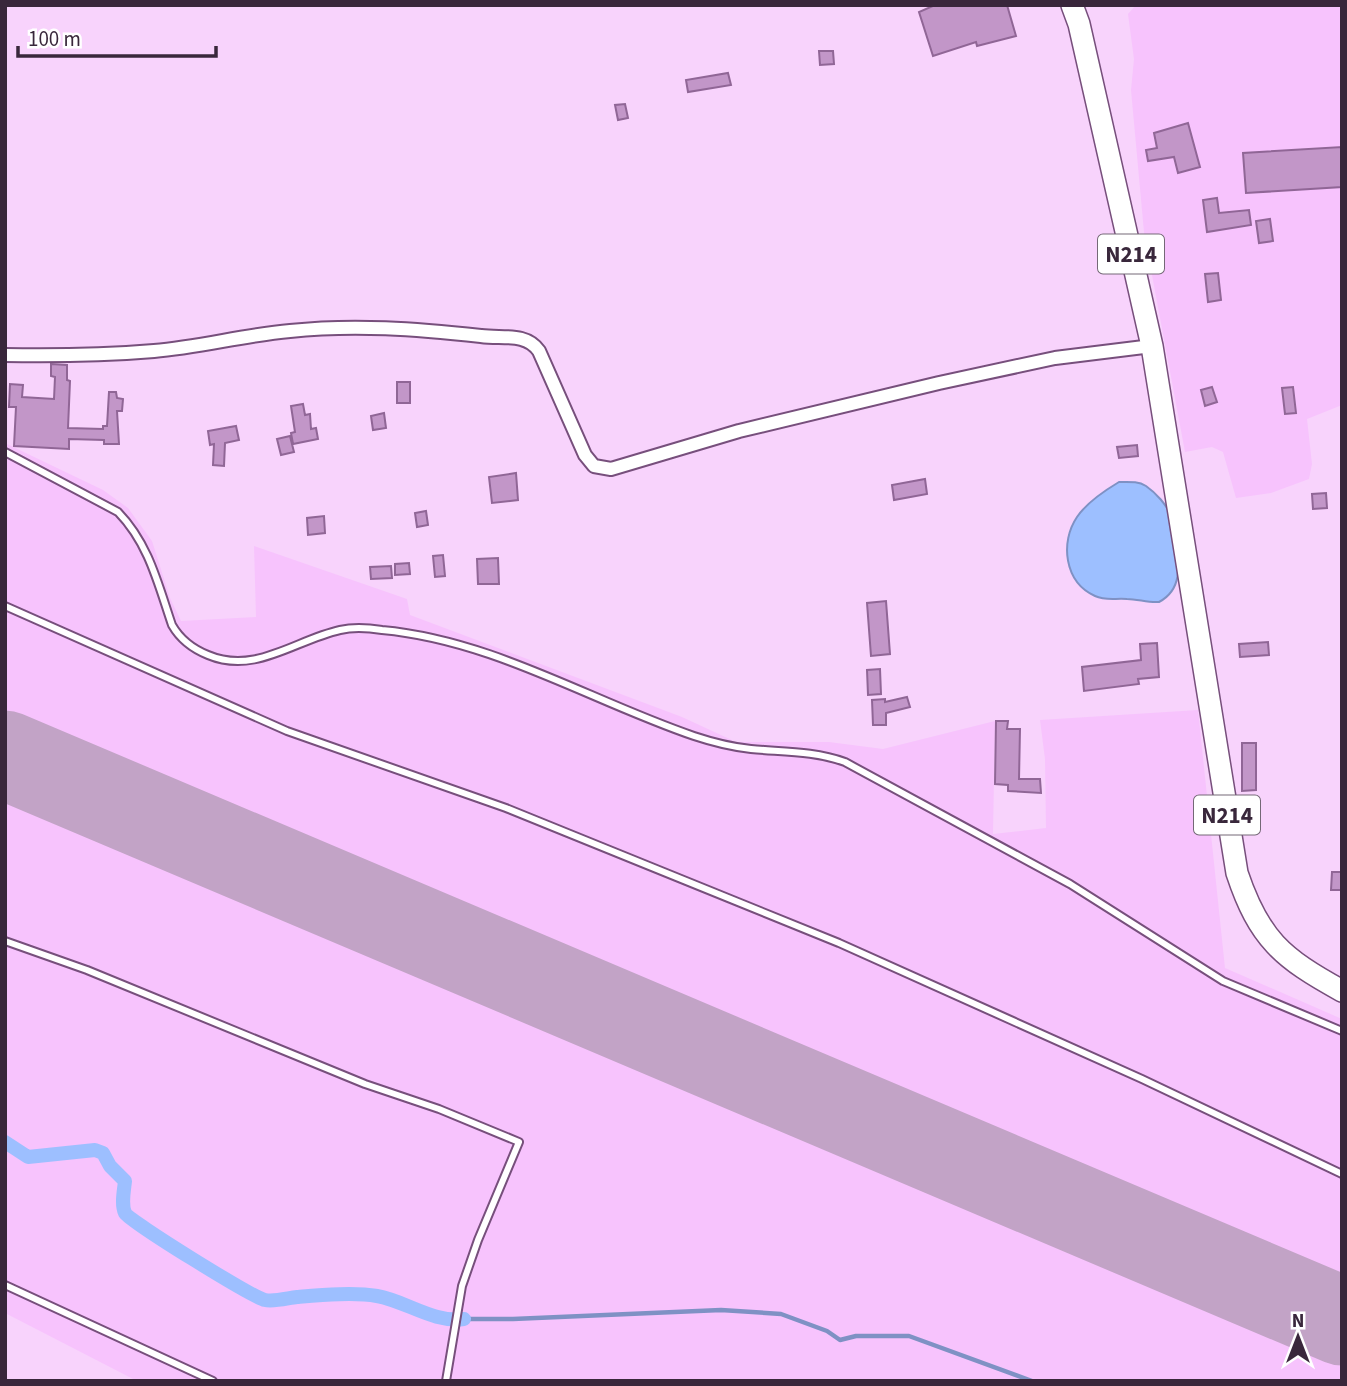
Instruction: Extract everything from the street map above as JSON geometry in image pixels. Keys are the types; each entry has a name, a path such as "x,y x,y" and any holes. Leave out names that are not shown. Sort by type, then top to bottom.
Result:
{"highway":[{"name":"N214","path":"1072,5 1079,24 1152,346 1237,873 1247,905 1269,940 1294,963 1342,991"}],"street":[{"path":"5,355 81,356 158,351 290,331 348,327 415,328 491,338 523,338 533,342 539,351 584,455 594,466 611,469 740,431 939,383 1055,358 1152,346"}],"lane":[{"path":"5,452 118,512 130,524 146,549 177,633 199,652 228,661 242,662 259,660 341,630 402,632 456,644 522,667 694,736 751,749 825,754 845,762 1070,884 1223,981 1342,1031"},
{"path":"5,606 287,731 506,808 839,943 1142,1079 1342,1174"},
{"path":"5,941 87,970 365,1084 439,1109 519,1142 462,1286 446,1381"},
{"path":"5,1285 213,1381"}],"shaded area":[{"path":"1136,5 1342,5 1342,405 1307,419 1312,464 1309,479 1271,493 1236,498 1223,452 1212,447 1185,452 1144,232 1131,90 1134,59 1128,14"},
{"path":"5,443 103,490 128,508 152,541 170,598 181,621 256,617 254,546 407,599 410,615 682,717 736,742 829,742 883,749 995,721 993,834 1046,828 1045,759 1040,720 1198,710 1225,968 1342,1019 1342,1381 137,1381 5,1313"}],"water":[{"path":"1119,482 1146,486 1161,499 1172,518 1178,573 1173,589 1159,602 1099,598 1085,590 1071,571 1068,538 1077,517 1086,506"}],"building":[{"path":"935,5 1007,5 1016,36 977,46 976,42 933,56 919,12"},
{"path":"819,51 833,51 834,64 820,65"},
{"path":"728,73 731,85 688,92 686,80"},
{"path":"625,104 628,118 618,120 615,105"},
{"path":"1188,123 1200,167 1178,173 1174,157 1148,161 1146,150 1157,148 1154,133"},
{"path":"1342,147 1342,187 1246,193 1243,153"},
{"path":"1217,198 1219,213 1249,210 1251,225 1207,232 1203,200"},
{"path":"1270,219 1273,241 1259,243 1256,221"},
{"path":"1218,273 1221,300 1208,302 1205,274"},
{"path":"51,364 67,365 67,380 70,381 68,428 103,429 103,426 107,426 109,392 116,392 117,398 123,399 122,411 117,411 119,444 104,444 104,440 69,439 69,449 14,446 16,407 9,407 10,384 23,385 22,397 54,399 55,377 51,376"},
{"path":"397,382 410,382 410,403 397,403"},
{"path":"1212,387 1217,402 1205,406 1201,390"},
{"path":"1293,387 1296,413 1285,414 1282,388"},
{"path":"303,404 305,415 310,414 311,429 316,428 318,439 293,444 291,433 295,432 291,406"},
{"path":"384,413 386,428 373,430 371,416"},
{"path":"236,426 239,440 225,443 224,466 213,465 214,444 210,445 208,431"},
{"path":"290,436 294,452 281,455 277,439"},
{"path":"1137,445 1138,456 1119,458 1117,447"},
{"path":"516,473 518,500 492,503 489,477"},
{"path":"925,479 927,494 894,500 892,485"},
{"path":"1326,493 1327,508 1313,509 1312,494"},
{"path":"426,511 428,525 417,527 415,513"},
{"path":"324,516 325,533 308,535 307,518"},
{"path":"443,555 445,576 435,577 433,556"},
{"path":"498,558 499,584 478,584 477,559"},
{"path":"409,563 410,574 395,575 395,564"},
{"path":"391,566 392,578 371,579 370,567"},
{"path":"886,601 890,654 871,656 867,603"},
{"path":"1268,642 1269,655 1240,657 1239,644"},
{"path":"1157,643 1159,677 1138,679 1139,684 1084,691 1082,667 1141,660 1140,644"},
{"path":"880,669 881,694 868,695 867,670"},
{"path":"907,697 910,707 886,713 886,725 873,725 872,700 885,699 885,702"},
{"path":"996,721 1008,721 1007,729 1020,729 1019,779 1040,779 1041,793 1008,791 1008,785 995,784"},
{"path":"1242,743 1256,743 1256,790 1242,791"},
{"path":"1332,872 1342,872 1342,890 1331,890"}],"waterway":[{"path":"5,1142 28,1157 95,1150 103,1153 110,1166 125,1181 125,1213 192,1258 265,1300 368,1295 388,1299 441,1318 464,1319"},
{"path":"464,1319 721,1310 781,1314 827,1331 840,1340 856,1336 909,1336 1032,1381"}],"runway":[{"path":"5,755 1342,1321"}]}
